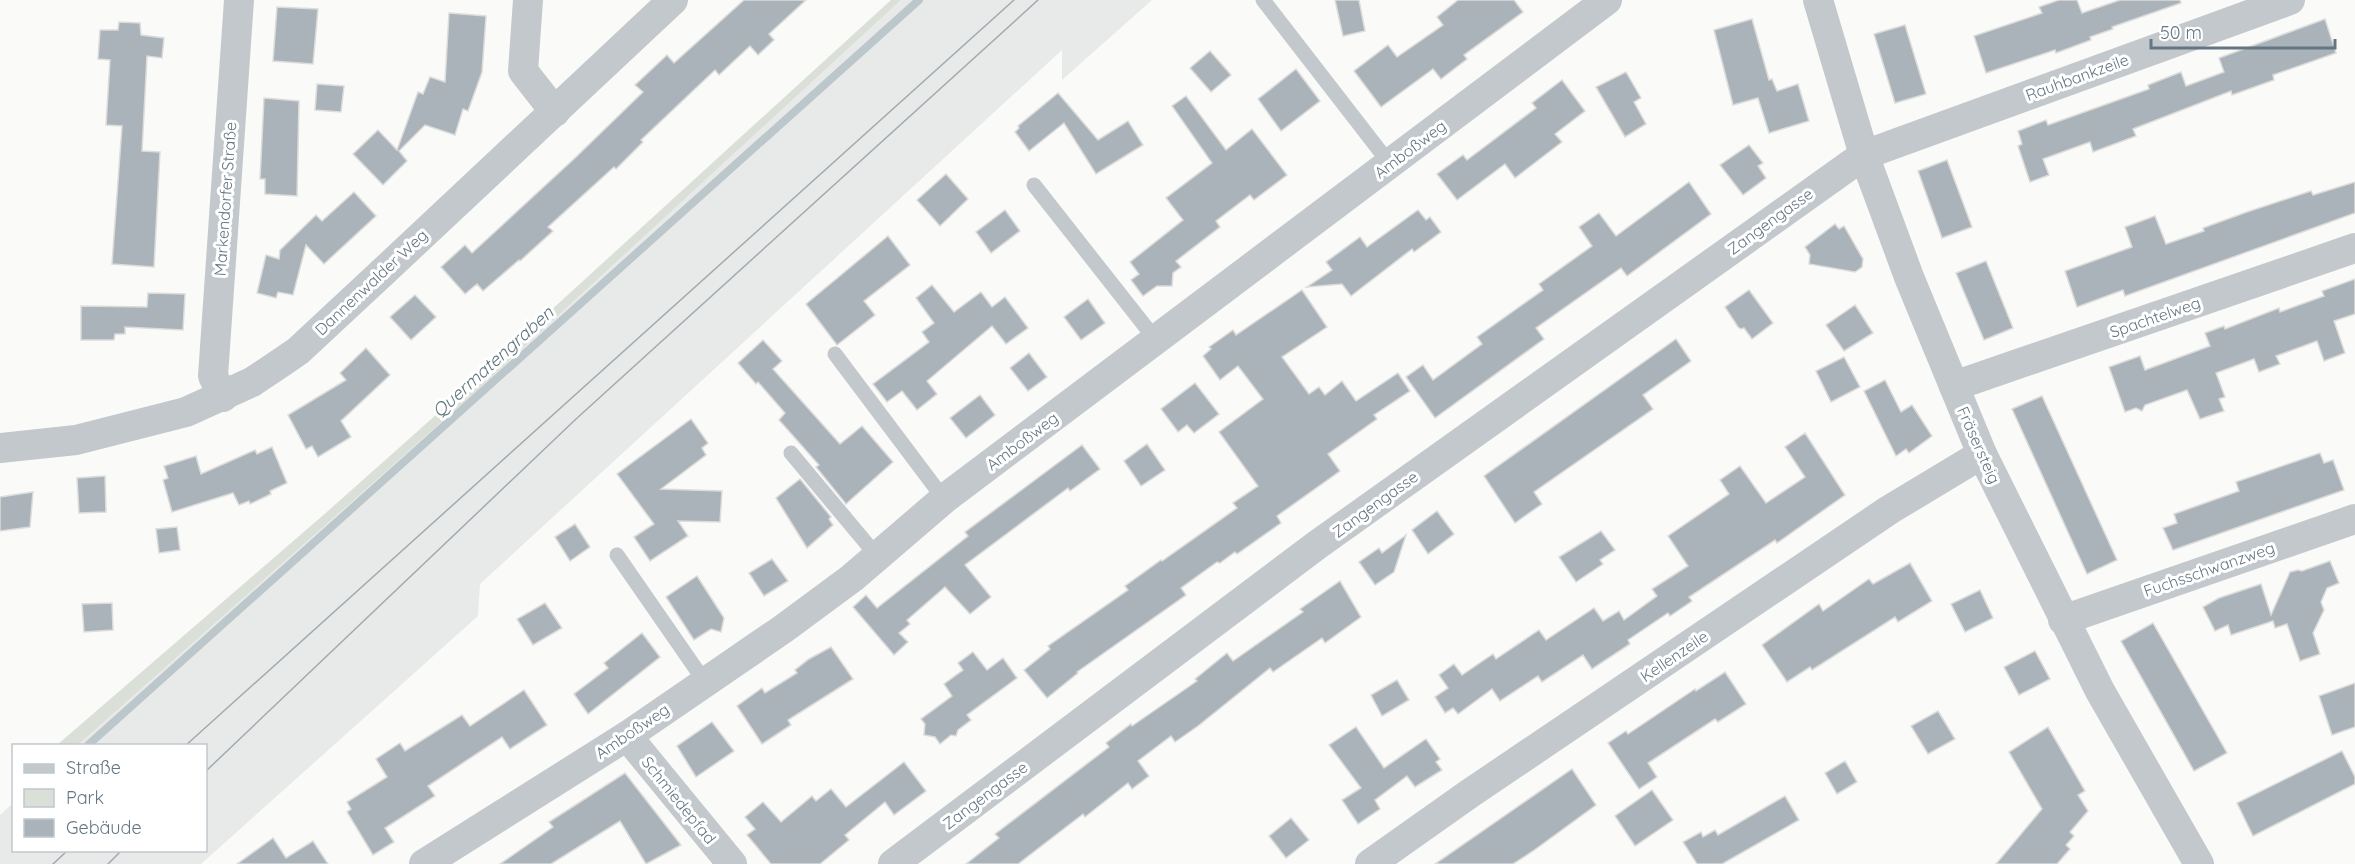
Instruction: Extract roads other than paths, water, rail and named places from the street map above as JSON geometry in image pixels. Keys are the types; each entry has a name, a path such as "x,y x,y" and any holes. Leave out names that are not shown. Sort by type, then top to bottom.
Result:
{"street":[{"name":"Markendorfer Straße","path":"223,397 213,376 238,0"},
{"path":"528,0 523,71 555,112"},
{"name":"Dannenwalder Weg","path":"2,447 76,440 176,415 223,397 252,382 298,351 673,0"},
{"name":"Amboßweg","path":"424,864 627,736 783,630 852,578 944,499 1607,0"},
{"name":"Fräsersteig","path":"1818,0 1864,155 1909,277 1982,454 2100,691 2199,864"},
{"name":"Rauhbankzeile","path":"1864,155 2290,0"},
{"name":"Zangengasse","path":"893,864 1317,545 1864,155"},
{"name":"Spachtelweg","path":"1954,386 2355,249"},
{"name":"Kellenzeile","path":"1370,864 1469,794 1889,510 1982,454"},
{"name":"Fuchsschwanzweg","path":"2063,620 2355,519"},
{"name":"Schmiedepfad","path":"627,736 732,864"}],"lane":[{"path":"1263,0 1390,164"},
{"path":"1034,185 1156,340"},
{"path":"835,354 944,499"},
{"path":"791,453 877,556"},
{"path":"617,555 705,682"}],"waterway":[{"name":"Quermatengraben","path":"89,744 919,0"}],"tram line":[{"path":"187,744 1014,0"},
{"path":"207,770 576,419 1038,0"},
{"path":"53,864 66,852"},
{"path":"108,864 120,852"}]}
